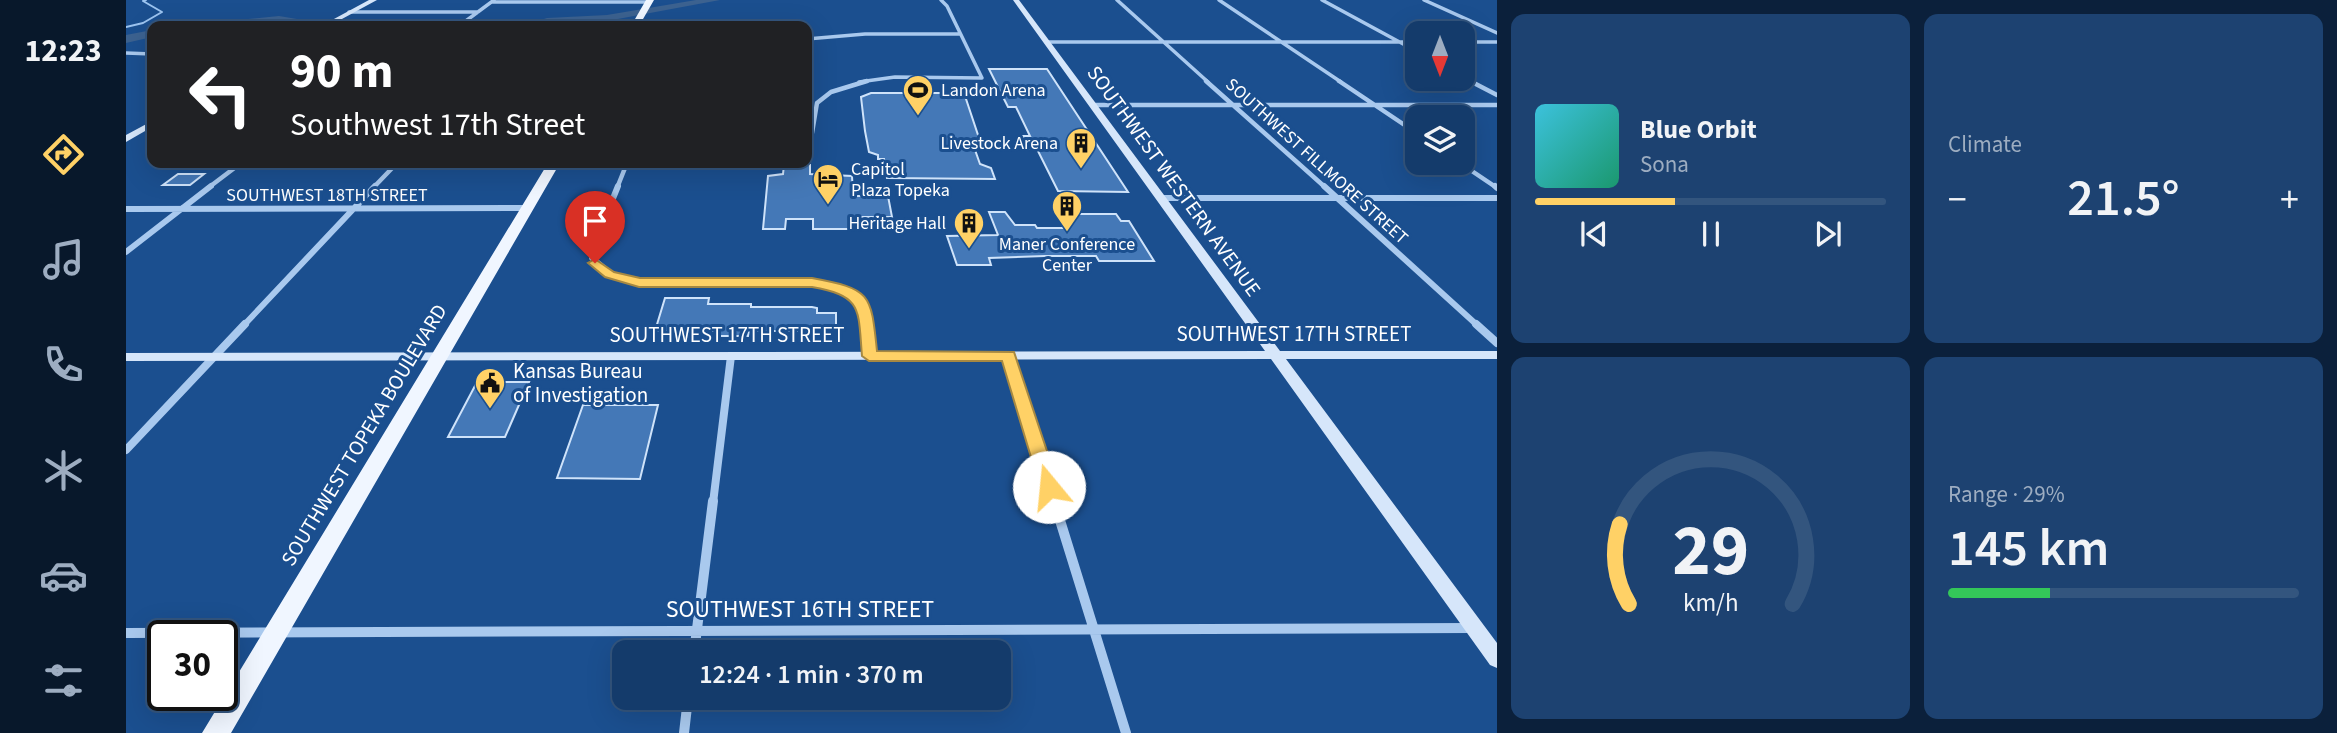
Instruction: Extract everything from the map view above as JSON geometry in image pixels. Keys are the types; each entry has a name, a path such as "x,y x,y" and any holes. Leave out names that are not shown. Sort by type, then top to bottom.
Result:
{"main road":[{"path":"638,21 648,3"},
{"name":"SOUTHWEST TOPEKA BOULEVARD","path":"216,733 551,168"}],"street":[{"path":"812,113 817,103 825,96 859,83 896,78 982,78 941,0"},
{"name":"SOUTHWEST WESTERN AVENUE","path":"1016,0 1497,659"},
{"name":"SOUTHWEST FILLMORE STREET","path":"1117,0 1497,343"},
{"path":"1219,0 1405,125"},
{"path":"1322,0 1405,45"},
{"path":"1424,0 1497,33"},
{"path":"333,21 370,1"},
{"path":"466,21 493,1 648,3"},
{"path":"346,14 478,12"},
{"path":"812,39 865,34 960,34"},
{"path":"1046,42 1405,42"},
{"path":"1475,42 1497,42"},
{"path":"126,54 147,54"},
{"path":"1475,83 1497,95"},
{"path":"1093,105 1497,105"},
{"path":"126,139 147,127"},
{"path":"126,251 235,168"},
{"path":"126,450 392,168"},
{"path":"625,168 592,250 592,258 601,269 621,279 639,282 812,282 837,287 854,295 865,307 869,356"},
{"path":"1475,173 1497,188"},
{"path":"1160,198 1497,198"},
{"name":"SOUTHWEST 18TH STREET","path":"126,209 527,208"},
{"name":"SOUTHWEST 17TH STREET","path":"126,357 1497,355"},
{"path":"695,640 731,356"},
{"path":"1008,356 1126,733"},
{"name":"SOUTHWEST 16TH STREET","path":"126,633 1474,628"},
{"path":"684,733 687,710"}],"building":[{"path":"989,69 1047,69 1128,192 1058,191 1037,149 1029,149 1023,136 1030,136 1016,107 1008,107"},
{"path":"871,93 964,93 981,144 974,147 980,164 991,168 995,179 887,178 884,159 878,159 878,155 869,152 865,131 861,97"},
{"name":"Capitol Plaza Topeka","path":"784,168 810,168 810,174 852,176 853,196 888,196 892,217 858,217 859,229 813,229 813,219 786,219 785,229 763,229 768,176 783,174"},
{"path":"178,174 204,174 190,185 163,185"},
{"name":"Maner Conference Center","path":"989,212 1005,212 1015,225 1035,225 1037,228 1065,228 1058,214 1116,214 1121,221 1129,221 1154,261 1099,261 1096,256 1045,256 989,258 991,265 957,265 947,236 998,235"},
{"path":"665,298 709,298 708,304 751,304 751,307 812,307 817,308 817,313 836,313 836,325 812,325 812,331 749,331 748,336 718,336 719,331 655,331"},
{"name":"Kansas Bureau of Investigation","path":"477,382 529,382 505,437 448,437"},
{"name":"Kansas Bureau of Investigation","path":"583,405 658,405 640,479 557,478"}],"waterway":[{"path":"126,27 143,23 162,12 143,1 146,0"},
{"path":"547,21 607,18 715,0"},
{"path":"258,21 294,21"},
{"path":"126,39 147,35"}],"place":[{"name":"Landon Arena","path":"918,117"},
{"name":"Livestock Arena","path":"1081,170"},
{"name":"Capitol Plaza Topeka","path":"828,206"},
{"name":"Maner Conference Center","path":"1067,233"},
{"name":"Heritage Hall","path":"969,250"},
{"name":"Kansas Bureau of Investigation","path":"490,410"}],"route":[{"path":"595,263 609,275 639,282 812,282 837,287 854,295 865,307 869,356 1008,356 1049,487"}]}
